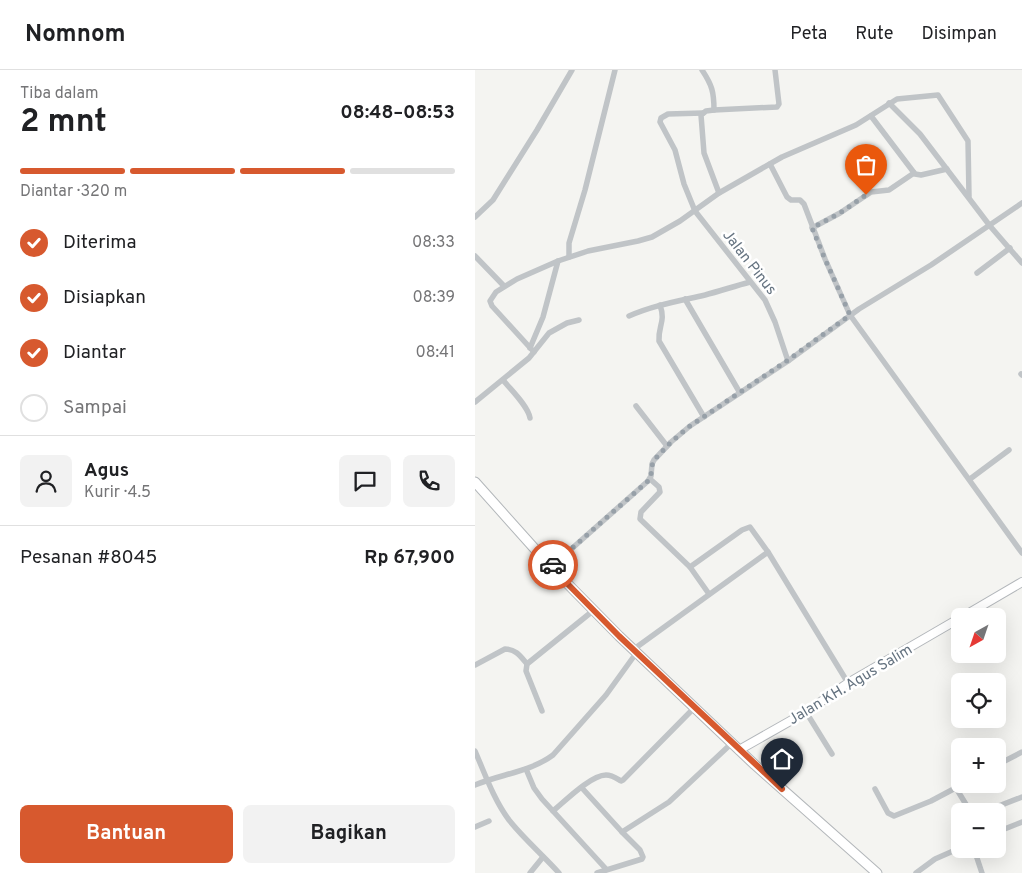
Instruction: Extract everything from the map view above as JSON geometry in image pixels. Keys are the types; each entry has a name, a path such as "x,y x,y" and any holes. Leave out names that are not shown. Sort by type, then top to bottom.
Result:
{"main road":[{"path":"475,482 551,567 635,651 735,746 877,873"},
{"path":"978,608 1022,582"},
{"name":"Jalan KH. Agus Salim","path":"735,746 806,712 848,683 951,623"}],"street":[{"path":"475,217 493,200 572,70"},
{"path":"532,350 585,190 615,70"},
{"path":"702,70 712,86 714,110"},
{"path":"719,193 705,153 701,119 703,113 714,110 777,107 779,104 775,70"},
{"path":"532,350 491,306 492,296 504,286 563,259 652,236 695,211 719,193 795,150 841,132 901,97 938,95 968,141 969,196"},
{"path":"889,103 920,134 990,226 1022,262"},
{"name":"Jalan Pinus","path":"703,113 668,114 661,118 660,122 675,150 684,184 695,211 769,307 788,360"},
{"path":"871,116 914,173 921,175 947,169"},
{"path":"770,164 787,197 791,200 803,202 812,228 850,315 1022,553"},
{"path":"812,228 840,213 871,192 889,190 914,173"},
{"path":"551,567 650,479 652,464 667,446 685,430 850,315 931,265 1022,203"},
{"path":"977,273 1010,248"},
{"path":"475,256 504,286"},
{"path":"629,316 660,304 750,282"},
{"path":"685,299 740,393"},
{"path":"660,304 663,320 659,330 659,341 703,418"},
{"path":"475,402 503,380 554,329 579,320"},
{"path":"503,380 518,400 522,402 529,412 530,418"},
{"path":"636,406 667,446"},
{"path":"970,479 1009,450"},
{"path":"650,479 659,488 660,492 641,512 640,519 690,567 709,594"},
{"path":"690,567 742,530 750,527 768,552 848,683"},
{"path":"475,785 487,779 526,769 545,761 560,749 606,696 635,651 709,594 768,552"},
{"path":"542,711 526,671 527,664 594,610"},
{"path":"475,665 505,649 511,649 516,652 527,664"},
{"path":"553,810 582,788 602,776 612,776 622,781 695,707"},
{"path":"806,712 832,754"},
{"path":"622,832 669,802 735,746"},
{"path":"475,751 487,779 508,818 559,873"},
{"path":"1006,760 1022,752"},
{"path":"526,769 534,788 606,870"},
{"path":"582,788 640,850 643,857 636,862 597,873"},
{"path":"875,789 888,812 894,816 951,791"},
{"path":"1006,803 1022,797"},
{"path":"475,827 489,821"},
{"path":"1006,828 1022,822"},
{"path":"915,873 935,859 951,852"},
{"path":"530,873 543,857"},
{"path":"977,858 982,873"}],"way so far":[{"path":"553,565 648,481 651,476 654,460 680,434 850,315 812,228 855,204 866,195"}],"route":[{"path":"553,565 551,567 619,636 782,789"}]}
